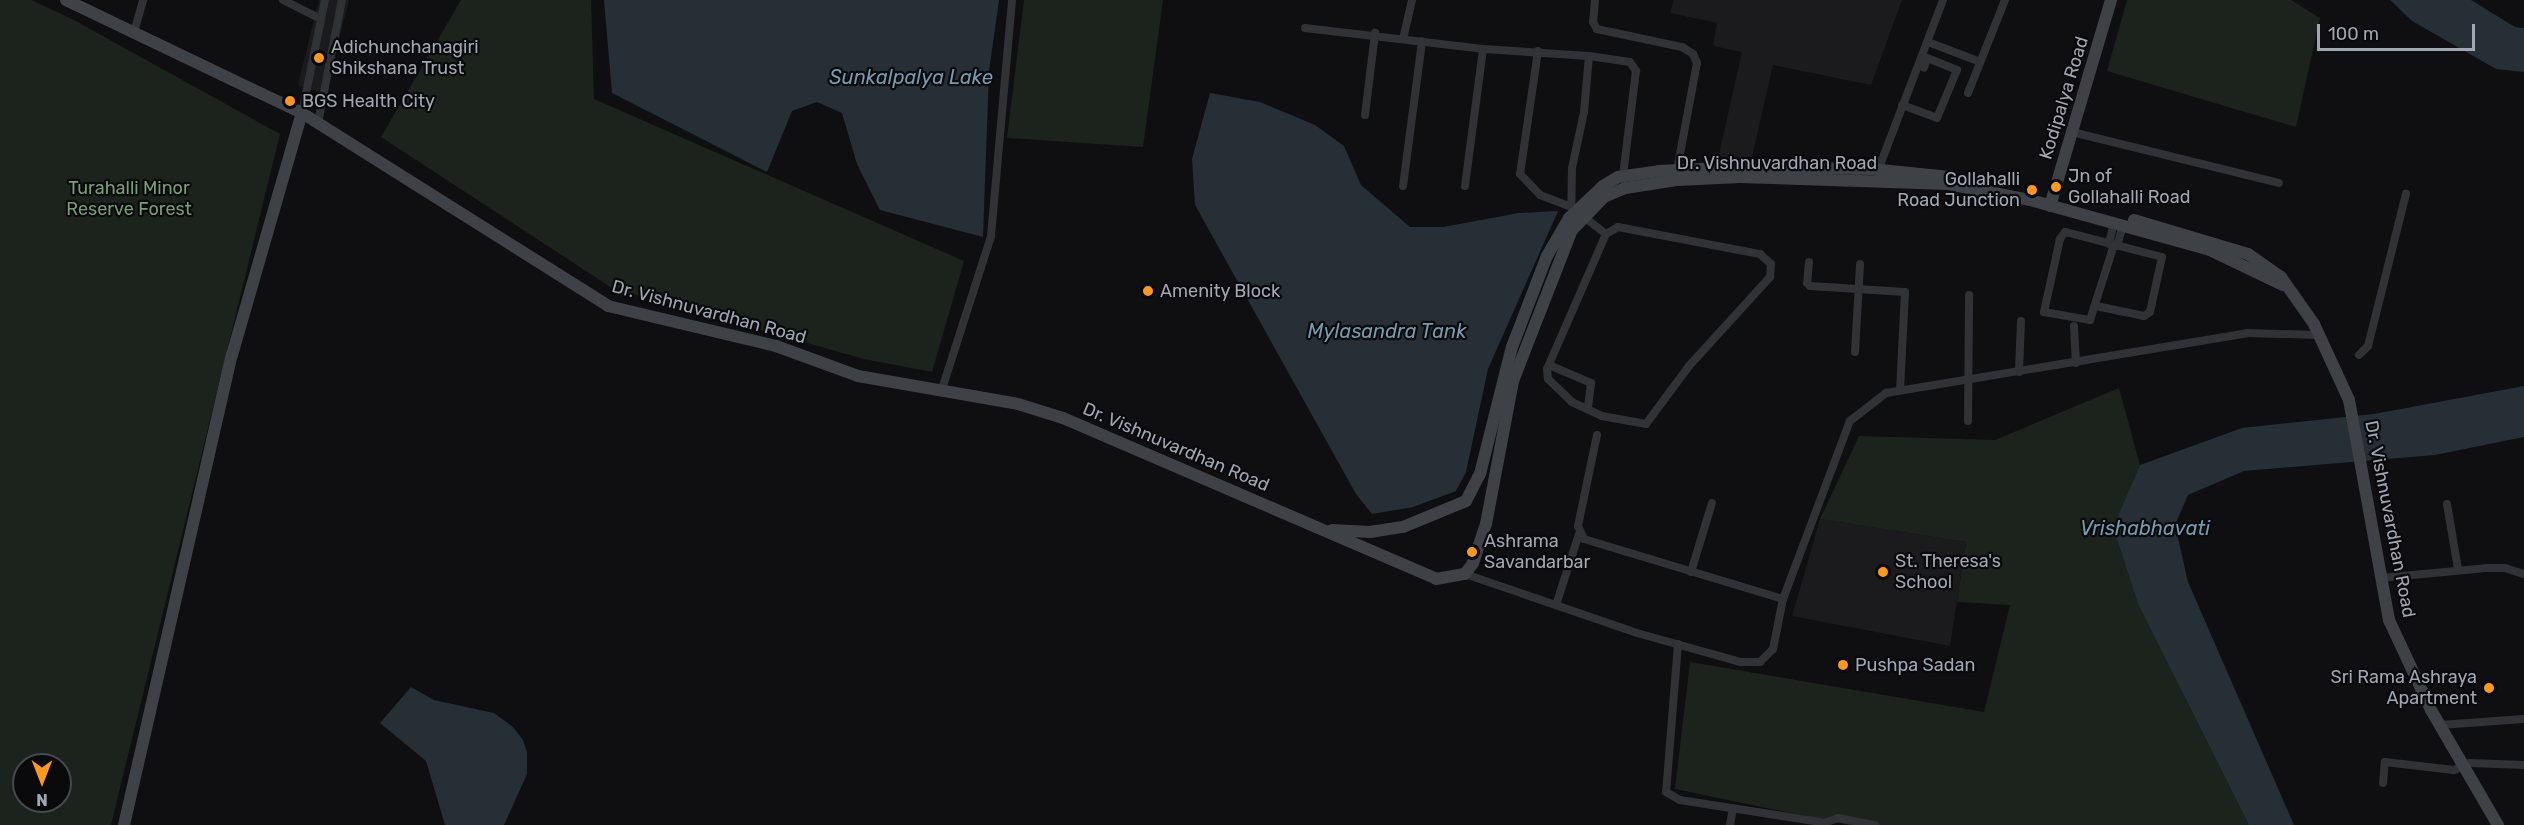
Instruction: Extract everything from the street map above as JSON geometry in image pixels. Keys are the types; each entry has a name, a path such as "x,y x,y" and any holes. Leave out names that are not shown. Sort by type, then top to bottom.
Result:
{"main road":[{"name":"Dr. Vishnuvardhan Road","path":"66,0 302,113 608,306 776,346 858,376 1018,404 1063,418 1427,576 1451,579 1465,574 1473,563 1486,524 1513,381 1572,230 1576,212 1604,196 1625,188 1669,181 1740,177 1877,175"},
{"name":"Kodipalya Road","path":"2051,203 2111,0"},
{"path":"124,825 232,355 297,138 302,113"},
{"path":"297,138 318,123"},
{"name":"Dr. Vishnuvardhan Road","path":"1320,528 1353,532 1403,527 1436,517 1466,501 1480,474 1512,347 1547,256 1576,212 1603,186 1623,177 1677,170 1877,175 1948,184 2051,203 2198,236 2248,254 2281,277 2283,285 2320,335 2349,400 2389,620 2440,725 2498,825"},
{"name":"Dr. Vishnuvardhan Road","path":"2051,203 2210,250 2283,285"}],"street":[{"path":"134,32 143,0"},
{"path":"282,0 321,19"},
{"path":"302,113 325,0"},
{"path":"318,123 342,0"},
{"path":"942,389 991,236 1012,0"},
{"path":"1403,39 1412,0"},
{"path":"1595,0 1593,22 1597,29 1683,47 1693,54 1697,63 1677,170"},
{"path":"1877,175 1905,106 1943,0"},
{"path":"1968,93 2005,0"},
{"path":"1305,28 1375,33 1403,39 1483,49 1538,51 1623,60 1636,71 1623,177"},
{"path":"1365,115 1375,33"},
{"path":"1403,186 1422,41"},
{"path":"1928,42 1980,62"},
{"path":"1465,186 1483,49"},
{"path":"1538,51 1520,174 1540,195 1576,212 1606,234"},
{"path":"1576,212 1572,168 1584,112 1589,56"},
{"path":"1928,58 1957,70 1936,118 1905,106 1928,58"},
{"path":"2072,132 2279,183"},
{"path":"2359,355 2368,346 2406,194"},
{"path":"2096,306 2144,316 2150,312 2163,257 2113,245 2066,232 2062,235 2043,308 2044,312 2090,320 2096,306 2113,245 2119,224"},
{"path":"1618,227 1760,254 1771,264 1770,277 1689,366 1646,424 1632,424 1588,409 1554,388 1548,379 1549,365 1606,234 1618,227"},
{"path":"1809,262 1807,283 1810,286 1905,292 1900,390"},
{"path":"1855,352 1860,264"},
{"path":"1968,421 1966,379 1969,295"},
{"path":"2019,372 2021,321"},
{"path":"2074,326 2076,363"},
{"path":"1465,574 1678,644 1741,662 1760,662 1773,649 1783,599 1850,421 1886,393 2247,333 2320,335"},
{"path":"1549,365 1591,383 1588,409"},
{"path":"1556,605 1579,534 1578,526 1597,435"},
{"path":"1691,572 1712,503"},
{"path":"2447,504 2458,569"},
{"path":"1579,534 1592,543 1783,599"},
{"path":"2381,578 2458,569 2505,568 2524,574"},
{"path":"1678,644 1666,792 1680,800 1818,824 1838,818 1869,824"},
{"path":"2440,725 2524,719"},
{"path":"2383,783 2385,762 2454,770 2463,766 2524,765"},
{"path":"1730,825 1733,808"}],"shaded area":[{"name":"Adichunchanagiri Shikshana Trust","path":"319,0 349,0 325,94 298,85"},
{"path":"1674,0 1902,0 1871,85 1773,65 1752,157 1718,159 1742,52 1713,46 1717,23 1670,13"},
{"name":"St. Theresa's School","path":"1820,519 1966,542 1950,646 1792,616"}],"green space":[{"name":"Turahalli Minor Reserve Forest","path":"0,0 31,0 72,19 280,134 111,825 0,825"},
{"path":"461,0 591,0 594,99 964,261 932,372 864,359 612,288 381,137"},
{"path":"1024,0 1163,0 1143,147 1007,138"},
{"path":"2127,0 2291,0 2320,18 2296,127 2107,71"},
{"path":"2119,388 2140,465 2113,527 2138,604 2249,825 1849,825 1675,789 1690,662 1984,712 2010,605 1957,602 1966,542 1820,519 1859,436 1995,440"}],"water":[{"name":"Sunkalpalya Lake","path":"604,0 999,0 989,71 983,237 880,210 857,164 842,113 817,102 792,111 767,172 612,93"},
{"path":"2390,0 2471,0 2515,27 2524,28 2524,72 2496,69 2412,21"},
{"name":"Mylasandra Tank","path":"1210,93 1260,102 1315,125 1344,146 1361,185 1410,227 1443,227 1519,213 1558,211 1488,369 1466,472 1456,491 1413,507 1372,514 1356,494 1195,205 1192,159"},
{"name":"Vrishabhavati","path":"2524,386 2524,437 2435,455 2244,471 2188,495 2175,525 2188,582 2294,825 2249,825 2138,604 2113,527 2140,465 2242,428 2374,414"},
{"path":"411,687 434,700 494,713 513,727 523,740 527,752 527,774 504,825 445,825 426,761 380,723"}],"place":[{"name":"Adichunchanagiri Shikshana Trust","path":"319,58"},
{"name":"BGS Health City","path":"290,101"},
{"name":"Jn of Gollahalli Road","path":"2056,187"},
{"name":"Gollahalli Road Junction","path":"2032,190"},
{"name":"Amenity Block","path":"1148,291"},
{"name":"Ashrama Savandarbar","path":"1472,552"},
{"name":"St. Theresa's School","path":"1883,572"},
{"name":"Pushpa Sadan","path":"1843,665"},
{"name":"Sri Rama Ashraya Apartment","path":"2489,688"}]}
